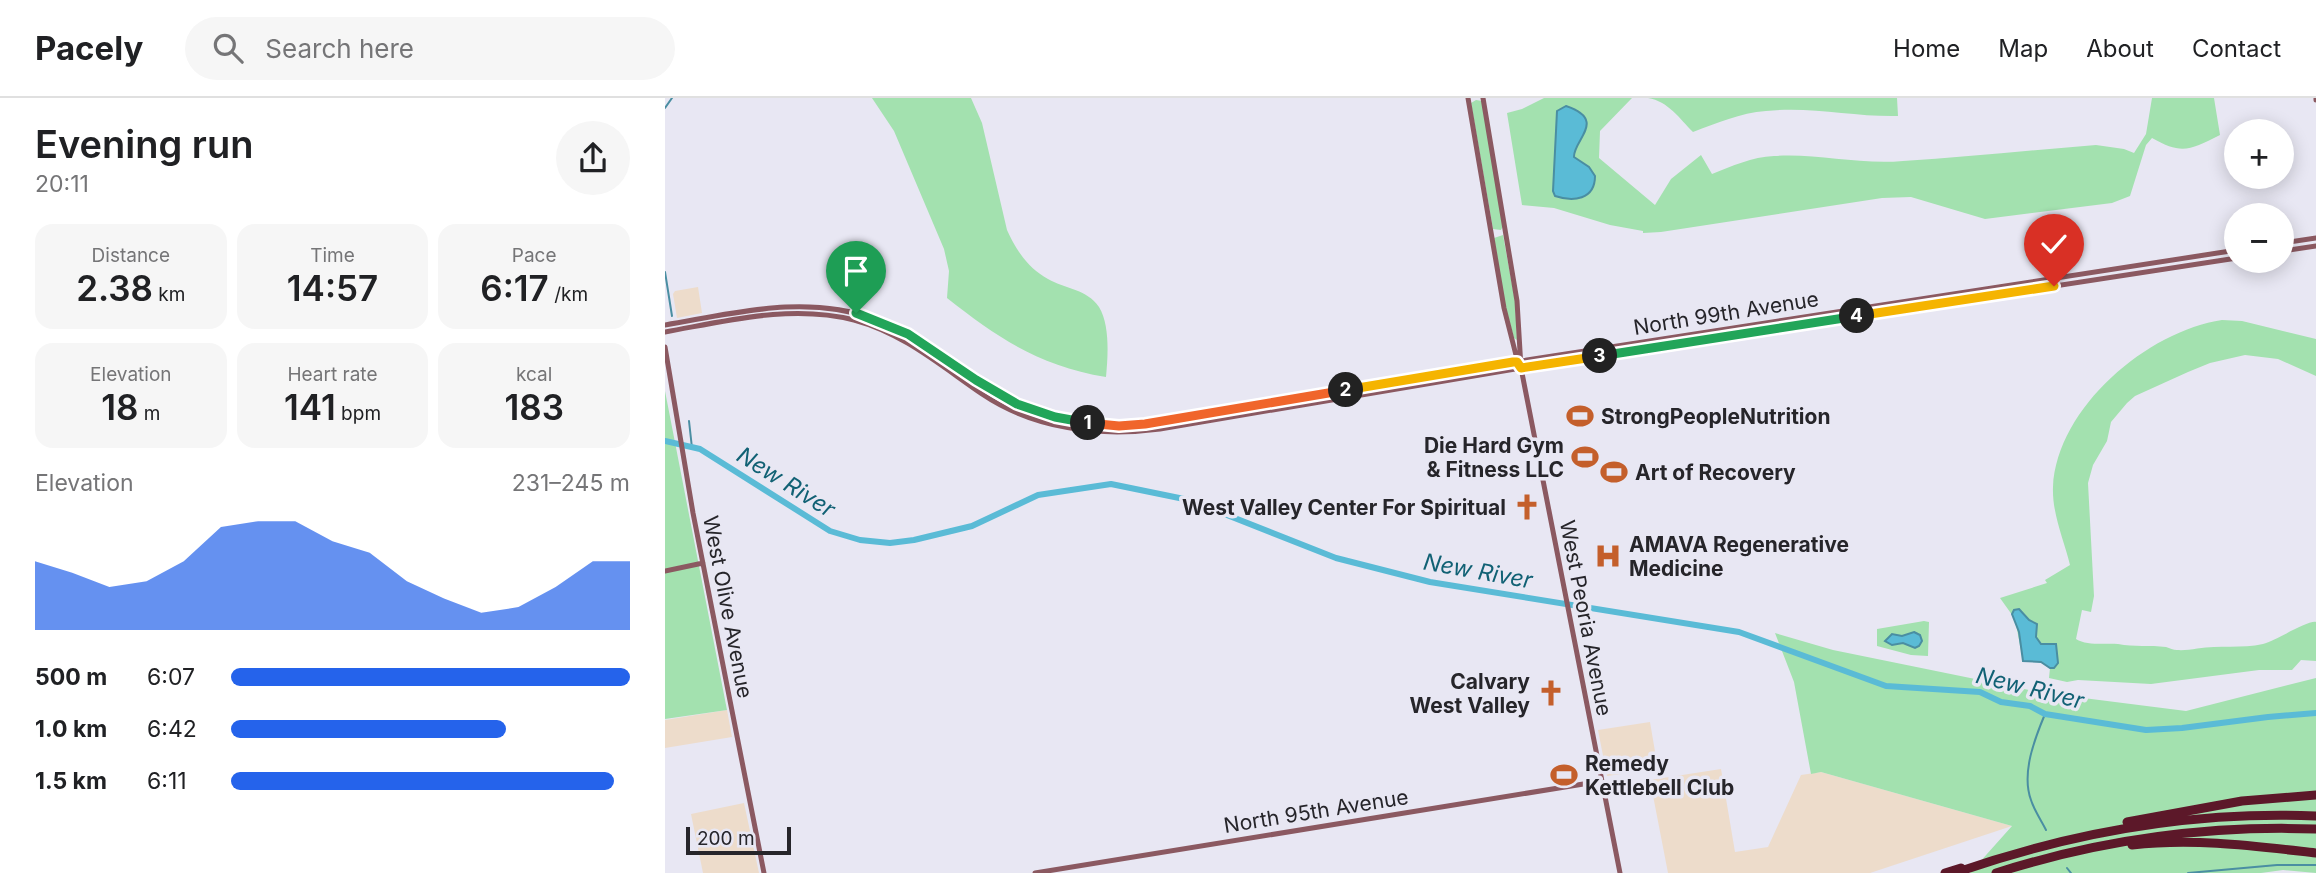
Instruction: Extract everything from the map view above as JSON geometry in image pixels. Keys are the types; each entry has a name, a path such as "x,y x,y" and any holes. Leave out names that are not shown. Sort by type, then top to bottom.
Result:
{"highway":[{"path":"2089,835 2104,827 2220,804 2316,795"},
{"path":"1945,873 2089,835 2178,820 2234,816 2316,816"},
{"path":"1996,873 2092,847 2158,835 2225,829 2316,829"},
{"path":"2092,847 2108,848 2160,842 2220,842 2316,853"},
{"path":"1955,873 1973,866"}],"main road":[{"name":"West Peoria Avenue","path":"1468,98 1503,307 1520,361"},
{"name":"West Peoria Avenue","path":"1483,98 1517,302 1521,368 1620,873"},
{"path":"2294,241 2316,238"},
{"path":"2294,249 2316,246"},
{"name":"North 99th Avenue","path":"665,325 773,306 801,305 837,309 876,319 908,334 988,388 1017,404 1055,417 1119,426 2224,252"},
{"name":"North 99th Avenue","path":"665,332 772,314 810,313 836,316 898,337 1004,406 1051,424 1086,431 1109,432 1160,429 1521,368 2224,260"},
{"path":"1952,294 1953,302"},
{"path":"1852,309 1854,317"},
{"name":"West Olive Avenue","path":"665,347 703,564 764,873"},
{"path":"1596,349 1597,357"},
{"path":"984,395 988,388"},
{"path":"1325,394 1326,401"},
{"path":"665,571 703,564"},
{"name":"North 95th Avenue","path":"1035,873 1602,781"}],"shaded area":[{"path":"698,287 702,313 677,318 673,294 675,291"},
{"path":"727,710 732,737 665,748 665,720"},
{"path":"1650,722 1658,769 1607,776 1598,730"},
{"path":"1721,769 1735,852 1768,847 1801,775 1821,772 2012,826 1870,873 1668,873 1650,780"},
{"path":"744,803 759,873 703,873 691,814"}],"green space":[{"path":"872,98 971,98 982,123 1007,230 1023,258 1034,270 1088,296 1099,307 1107,332 1106,377 1061,366 1021,349 947,298 949,271 944,249 894,131"},
{"path":"1544,98 1632,98 1600,131 1599,158 1655,205 1671,179 1701,155 1712,174 1750,160 1774,156 1887,162 2096,145 2134,153 2146,134 2152,98 2214,98 2220,135 2186,148 2171,147 2152,138 2146,145 2130,196 2112,203 1985,219 1911,197 1882,198 1643,233 1554,208 1522,205 1507,113"},
{"path":"1648,98 1897,98 1898,116 1799,110 1766,111 1738,116 1693,132 1668,107"},
{"path":"1482,101 1503,226 1501,230 1493,229 1471,103"},
{"path":"1503,235 1515,301 1517,340 1514,338 1505,305 1494,238"},
{"path":"2222,320 2242,321 2316,339 2316,376 2278,359 2245,355 2210,363 2135,396 2127,403 2111,422 2107,441 2093,465 2088,483 2094,596 2091,612 2082,610 2076,639 2091,643 2160,646 2177,650 2245,646 2263,644 2316,622 2316,661 2301,660 2292,670 2259,670 2151,684 2078,680 2067,682 2049,678 2050,668 2047,665 2023,661 2015,619 2000,598 2047,583 2045,580 2070,565 2056,517 2053,487 2058,457 2071,429 2089,402 2111,378 2137,357 2165,339 2194,327"},
{"path":"665,391 727,710 665,719"},
{"path":"1929,622 1928,656 1911,655 1877,646 1877,629"},
{"path":"1775,633 1833,650 2044,693 2186,711 2316,678 2316,873 2283,870 2261,873 1970,873 2012,826 1821,772 1811,774 1794,682"}],"water":[{"path":"1566,106 1585,117 1587,124 1574,157 1589,167 1595,176 1591,190 1576,199 1555,196 1553,191 1557,111"},
{"path":"2019,609 2037,624 2036,637 2041,644 2056,644 2058,663 2054,668 2041,662 2023,661 2019,632 2012,614"},
{"path":"1914,632 1920,635 1922,641 1915,648 1903,643 1892,645 1885,641 1892,634 1902,636"}],"waterway":[{"path":"665,108 672,98"},
{"path":"665,272 672,316"},
{"path":"689,421 692,448"},
{"name":"New River","path":"665,441 700,449 830,531 860,540 890,543 914,540 972,526 1038,495 1111,484 1189,500 1336,558 1430,582 1739,632 1886,686 1980,692 2001,702 2030,706 2045,714 2146,730 2316,713"},
{"path":"2045,714 2028,767 2028,790 2046,830"},
{"path":"2188,873 2277,865 2316,865"},
{"path":"2067,868 2071,873"}],"place":[{"name":"StrongPeopleNutrition","path":"1580,416"},
{"name":"Die Hard Gym & Fitness LLC","path":"1585,457"},
{"name":"Art of Recovery","path":"1614,472"},
{"name":"West Valley Center For Spiritual","path":"1527,507"},
{"name":"AMAVA Regenerative Medicine","path":"1608,556"},
{"name":"Calvary West Valley","path":"1551,693"},
{"name":"Remedy Kettlebell Club","path":"1564,775"}],"route":[{"path":"856,313 908,334 1017,404 1067,420 1119,426 1513,362 1517,362 1521,368 2054,286"}]}
